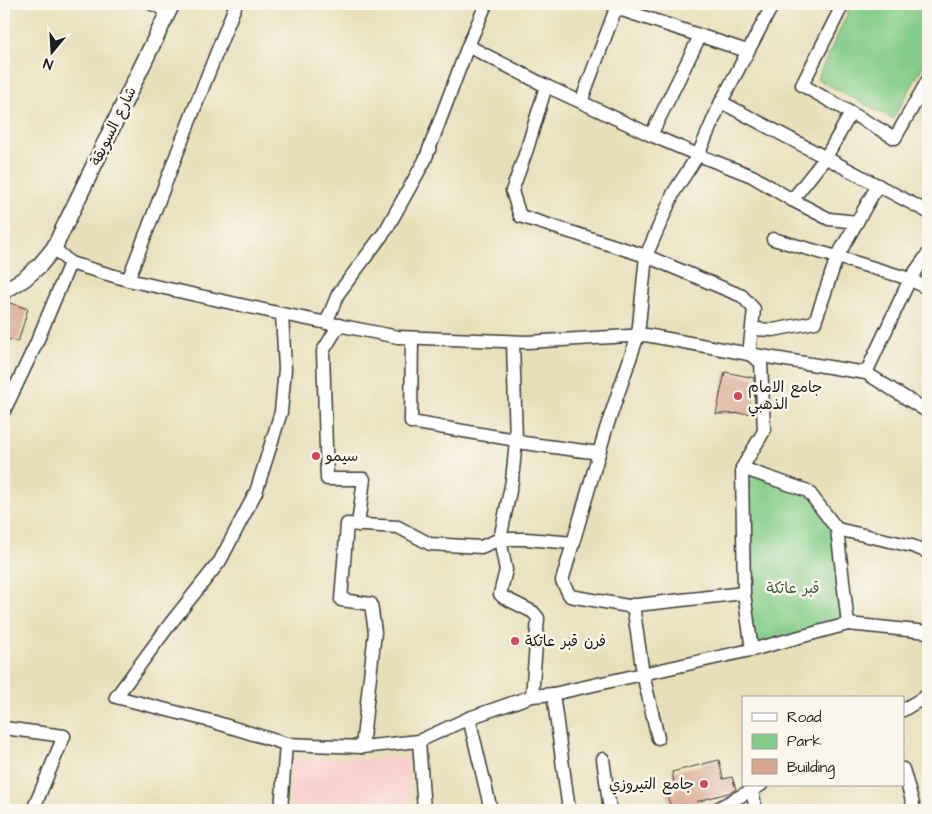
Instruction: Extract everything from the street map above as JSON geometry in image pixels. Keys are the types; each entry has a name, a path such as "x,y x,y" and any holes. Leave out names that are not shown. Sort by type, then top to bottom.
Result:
{"street":[{"path":"152,4 170,8"},
{"path":"128,280 236,4"},
{"path":"326,323 338,294 386,230 425,160 486,4"},
{"path":"744,593 628,606 570,596 562,581 606,428 638,335 646,256 674,192 698,155 721,102 773,4"},
{"path":"843,4 802,84 895,138 928,80"},
{"name":"شارع السويقة","path":"4,291 24,279 40,265 54,248 170,8"},
{"path":"582,102 616,8 747,51"},
{"path":"651,135 700,36"},
{"path":"468,46 546,86 651,135 752,176 829,219 857,222"},
{"path":"546,86 512,191 520,216 646,256 742,296 754,309 749,354"},
{"path":"721,102 928,212"},
{"path":"792,200 826,157 851,113"},
{"path":"752,328 773,330 815,322 837,257 878,185"},
{"path":"773,239 910,280 928,289"},
{"path":"54,248 70,263 128,280 398,337 527,342 646,335 866,373 928,412"},
{"path":"866,373 910,280 928,254"},
{"path":"4,411 36,344 70,263"},
{"path":"282,314 285,368 281,412 256,492 220,561 116,697 211,721 286,744 362,747 419,741 469,718 532,696 553,694 752,650 848,624 928,632"},
{"path":"339,325 323,351 327,479 364,479 358,525"},
{"path":"412,338 411,422 524,443 599,453"},
{"path":"513,342 516,440 512,481 500,539 506,570 500,594 533,612 538,618 532,696"},
{"path":"749,354 761,362 764,431 742,468 744,593 752,650"},
{"path":"742,468 808,491 837,529 848,624"},
{"path":"362,747 375,632 371,604 341,600 347,524 398,527 430,544 481,547 500,539 574,542"},
{"path":"837,529 912,546 928,552"},
{"path":"633,605 643,674 658,738"},
{"path":"553,694 569,810"},
{"path":"904,709 928,695"},
{"path":"469,718 491,810"},
{"path":"4,728 64,736 33,810"},
{"path":"419,741 424,810"},
{"path":"281,810 286,744"},
{"path":"602,759 610,810"},
{"path":"904,772 913,804"},
{"path":"715,810 756,788 756,810"}],"shaded area":[{"path":"407,757 409,810 290,810 291,759"}],"green space":[{"path":"852,4 928,4 928,57 893,119 817,79"},
{"name":"قبر عاتكة","path":"745,469 808,491 837,529 846,625 755,649 744,593"}],"building":[{"path":"4,301 28,309 18,342 4,338"},
{"name":"جامع الامام الذهبي","path":"725,372 754,378 755,413 716,414"},
{"name":"جامع التيروزي","path":"719,760 723,779 732,777 736,789 696,802 703,810 685,810 684,805 671,807 666,792 675,789 672,772"}],"place":[{"name":"جامع الامام الذهبي","path":"738,396"},
{"name":"سيمو","path":"316,456"},
{"name":"فرن قبر عاتكة","path":"515,641"},
{"name":"جامع التيروزي","path":"704,784"}]}
